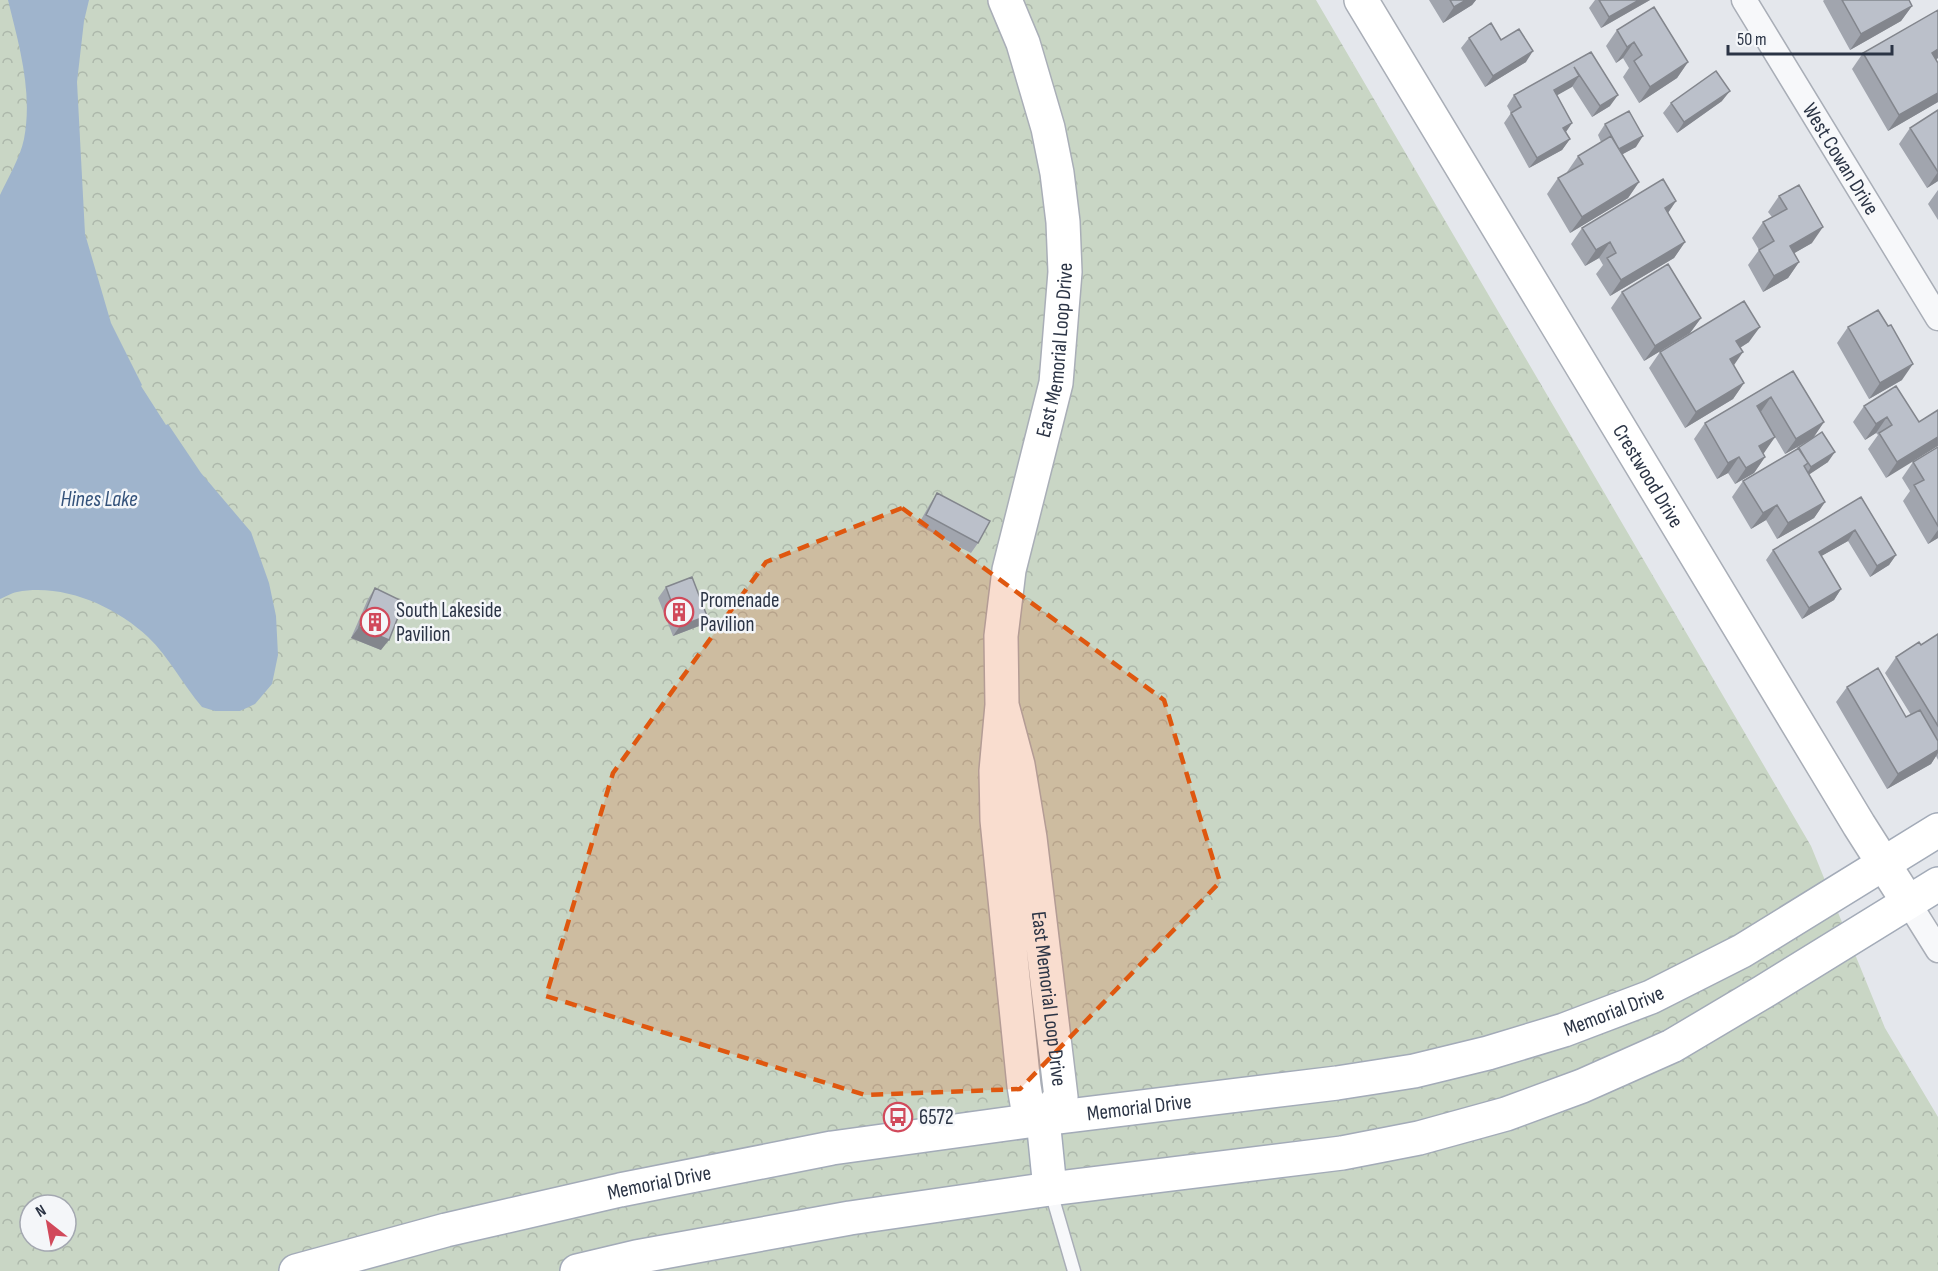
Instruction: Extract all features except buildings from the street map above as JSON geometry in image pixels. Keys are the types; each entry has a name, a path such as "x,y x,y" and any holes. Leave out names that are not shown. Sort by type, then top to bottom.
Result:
{"main road":[{"name":"East Memorial Loop Drive","path":"1005,0 1023,43 1048,128 1062,212 1065,273 1056,383 1010,570 1001,636 1002,705 996,771 1000,864 1027,1104 1043,1119"},
{"name":"Crestwood Drive","path":"1361,0 1859,825 1908,902"},
{"name":"Memorial Drive","path":"296,1271 446,1230 633,1187 832,1148 1043,1119 1337,1083 1414,1071 1488,1053 1563,1030 1650,997 1742,951 1938,830"},
{"path":"577,1271 636,1257 850,1218 1050,1189 1342,1153 1419,1138 1506,1114 1582,1086 1672,1046 1938,884"},
{"path":"1043,1119 1050,1189"}],"street":[{"name":"West Cowan Drive","path":"1744,0 1938,318"},
{"name":"Crestwood Drive","path":"1908,902 1938,950"}],"lane":[{"path":"1050,1189 1074,1271"}],"highlighted area":[{"path":"902,508 1164,700 1220,882 1020,1089 865,1095 546,996 613,773 766,562"}],"green space":[{"path":"0,0 1316,0 1811,846 1885,1028 1938,1117 1938,1271 0,1271"}],"water":[{"name":"Hines Lake","path":"8,0 89,0 84,21 77,82 85,234 111,323 141,386 166,425 168,424 201,473 251,532 269,583 276,616 278,655 272,684 255,704 240,711 215,711 202,707 163,653 148,637 104,607 70,594 52,591 17,592 0,599 0,195 22,146 27,104 24,69"}],"place":[{"name":"Promenade Pavilion","path":"679,612"},
{"name":"South Lakeside Pavilion","path":"375,622"},
{"name":"6572","path":"898,1117"}]}
